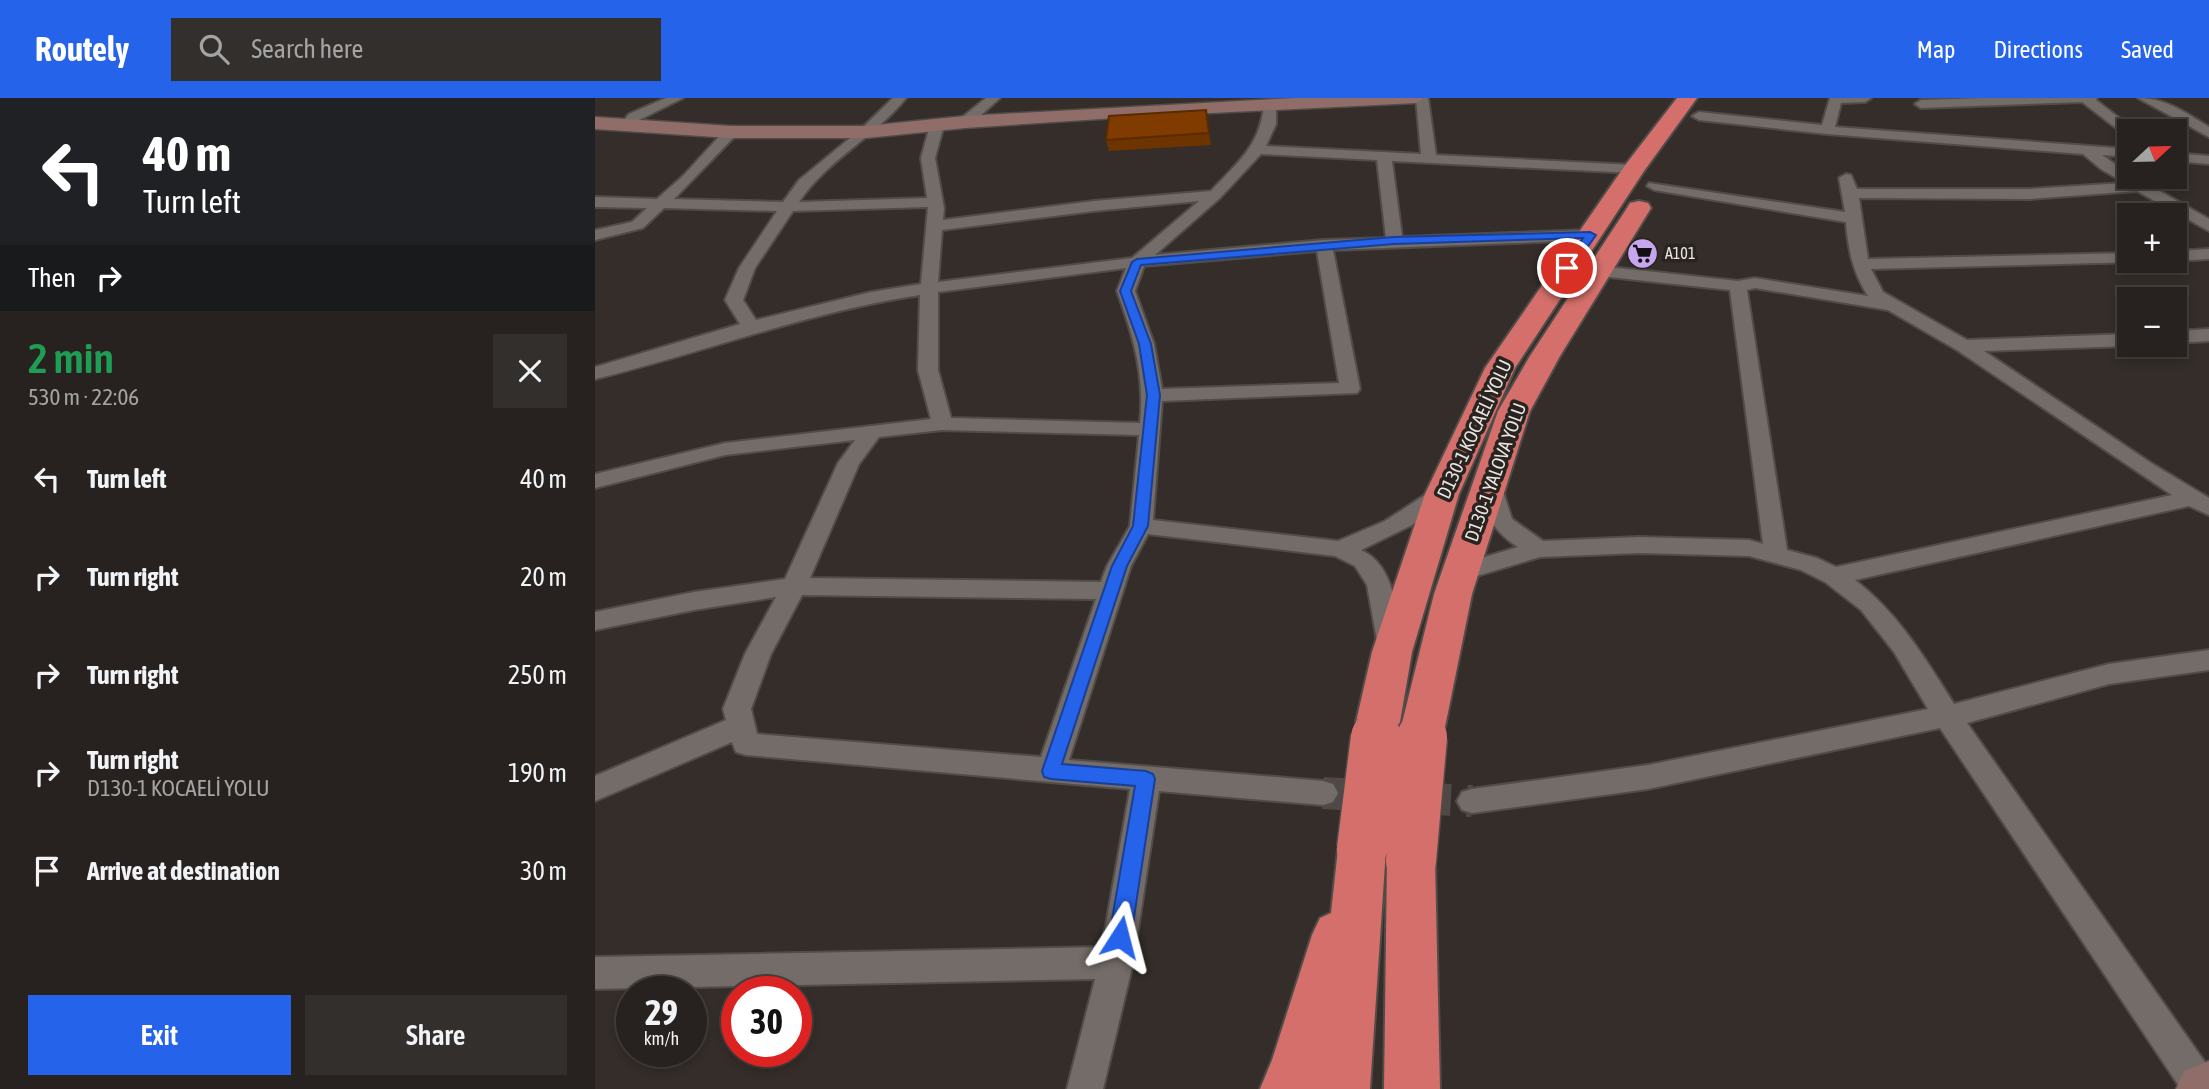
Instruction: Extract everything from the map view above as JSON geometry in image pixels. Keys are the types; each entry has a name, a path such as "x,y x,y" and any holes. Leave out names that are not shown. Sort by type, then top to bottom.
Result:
{"highway":[{"name":"D130-1 YALOVA YOLU","path":"1377,859 1423,727 1460,573 1514,411 1545,356 1600,271 1644,177 1699,104"},
{"name":"D130-1 KOCAELİ YOLU","path":"1377,859 1378,722 1392,652 1442,494 1500,368 1590,235 1644,177"},
{"path":"1377,859 1437,1089"},
{"path":"1288,1089 1377,859"},
{"path":"1342,1089 1377,859"},
{"path":"1411,989 1412,1089"}],"street":[{"path":"630,121 644,98"},
{"path":"630,121 677,98"},
{"path":"751,327 734,300 747,268 804,183 866,132 900,98"},
{"path":"965,122 994,98"},
{"path":"595,123 630,121 731,132 866,132 965,122 1294,101 1416,98"},
{"path":"1422,98 1429,158"},
{"path":"1827,130 1835,100 1865,98"},
{"path":"2085,98 2117,122"},
{"path":"1915,101 2091,98"},
{"path":"2144,98 2203,123 2209,133"},
{"path":"1915,101 1980,141"},
{"path":"1051,771 1119,566 1141,526 1153,395 1145,344 1126,291 1137,262 1215,195 1257,150 1269,124 1271,104"},
{"path":"1699,104 1827,130 2117,152"},
{"path":"936,125 928,158 935,202 929,288 928,370 942,424"},
{"path":"595,235 637,225 688,179 731,132"},
{"path":"1257,150 1429,158 1644,177 1853,218"},
{"path":"2087,150 2117,173"},
{"path":"1384,156 1394,241"},
{"path":"2187,158 2209,160"},
{"path":"2117,189 2023,193 1849,186 1856,246 1866,280 1877,296 1964,346 2131,460 2201,503"},
{"path":"2143,189 2209,226"},
{"path":"935,226 1094,206 1215,195"},
{"path":"595,202 788,207 935,202"},
{"path":"595,373 751,327 871,298 929,288 1137,262 1324,245 1590,235"},
{"path":"1153,395 1350,389 1324,245"},
{"path":"2187,255 2209,254"},
{"path":"1862,264 2117,258"},
{"path":"1600,271 1738,286 1755,283 1892,305"},
{"path":"1738,286 1776,555"},
{"path":"2187,336 2209,335"},
{"path":"1964,346 2117,340"},
{"path":"595,481 725,449 902,426 942,424 1150,429"},
{"path":"871,432 849,463 794,586 758,654 737,709 746,744 1322,793"},
{"path":"1490,477 1493,506 1499,520 1513,535 1539,549"},
{"path":"1339,549 1399,526 1442,494"},
{"path":"1834,576 2201,503"},
{"path":"1141,526 1339,549 1363,560 1379,585 1392,652"},
{"path":"1460,573 1539,549 1639,545 1749,548 1809,564 1834,576 1870,604 1903,645 1947,716 2202,1089 2209,1087"},
{"path":"595,621 694,601 794,586 1111,591"},
{"path":"1472,801 1648,777 1947,716 2109,674 2209,660"},
{"path":"595,789 741,726"},
{"path":"1085,1089 1116,963 1146,779"},
{"path":"595,973 1116,963"}],"building":[{"path":"1206,110 1209,133 1106,140 1109,116"}],"tunnel":[{"path":"1323,793 1472,801"}],"place":[{"name":"A101","path":"1642,253"}],"route":[{"path":"1120,937 1146,779 1051,771 1119,566 1141,526 1153,395 1145,344 1126,291 1137,262 1324,245 1590,235 1567,268"}]}
